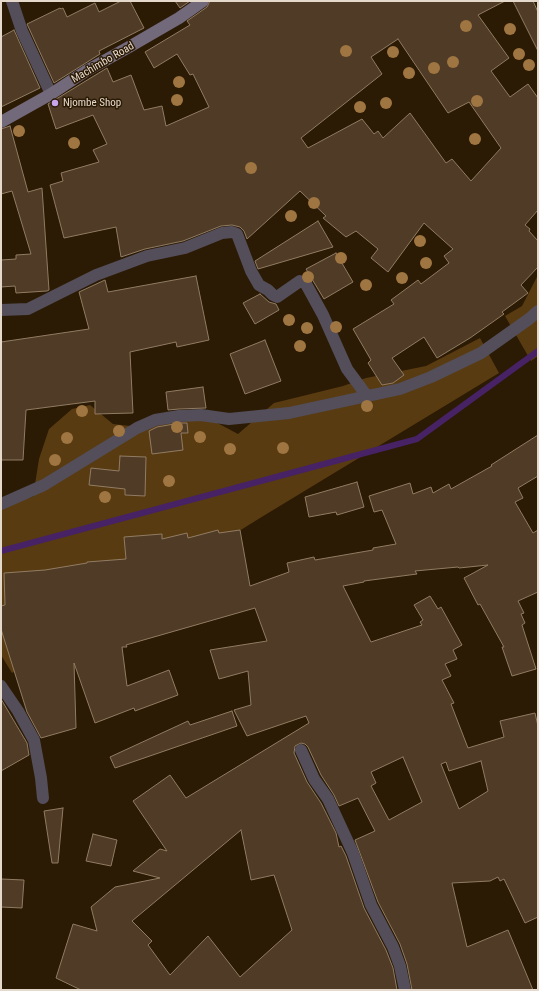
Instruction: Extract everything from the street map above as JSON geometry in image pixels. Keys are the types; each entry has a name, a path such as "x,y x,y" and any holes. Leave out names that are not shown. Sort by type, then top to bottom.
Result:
{"street":[{"path":"12,1 22,31 51,94"},
{"name":"Machimbo Road","path":"1,122 178,18 203,1"},
{"path":"1,310 28,309 96,275 147,256 185,248 222,233 232,232 237,234 251,271 259,285 268,290 277,298 300,281 306,284 323,315 347,369 367,396"},
{"path":"1,504 44,485 137,428 155,420 179,416 201,415 229,419 289,413 400,389 431,377 480,353 529,319 538,311"},
{"path":"1,686 18,711 34,740 43,798"},
{"path":"301,750 314,779 328,799 353,853 371,905 393,947 400,966 405,990"}],"shaded area":[{"path":"538,275 538,356 531,361 505,316 522,306"},
{"path":"480,338 499,373 260,518 12,673 1,655 1,500 33,497 39,459 49,429 72,409 90,405 113,424 139,427 208,418 238,434 274,403 343,386 366,378 426,366"}],"building":[{"path":"121,1 130,1 144,28 99,51 100,54 54,83 27,24 60,8 63,8 67,17 95,3 99,12"},
{"path":"175,1 190,1 180,8"},
{"path":"210,1 505,1 478,15 509,58 491,71 510,97 528,84 538,98 538,210 525,225 530,229 529,231 538,241 538,267 521,285 528,293 502,312 504,314 470,338 437,358 424,337 392,358 404,375 393,383 382,385 368,363 371,360 353,329 394,304 391,300 418,280 421,284 449,263 444,256 453,249 424,223 388,272 371,258 378,249 356,231 346,237 323,218 326,216 300,191 247,239 244,231 240,227 232,225 221,226 183,241 145,249 121,257 116,227 64,238 50,185 63,181 61,173 99,162 93,150 107,144 93,115 56,129 48,104 107,68 113,82 131,75 144,110 162,106 166,126 209,107 193,74 190,75 177,54 154,68 145,52 190,25 187,21 207,7","holes":["398,39 448,113 469,102 501,148 471,181 452,159 446,163 410,113 383,138 378,131 374,134 362,119 308,148 301,138 382,74 371,57"]},
{"path":"513,1 533,1 538,12 538,51"},
{"path":"14,30 40,88 1,107 1,37"},
{"path":"10,126 28,192 42,188 49,290 47,291 16,293 15,286 1,287 1,260 16,259 16,255 31,254 12,191 1,194 1,129"},
{"path":"318,221 333,247 258,269 255,261"},
{"path":"336,253 353,282 324,299 306,269"},
{"path":"196,276 209,340 177,347 176,342 130,352 133,413 95,414 95,401 26,410 23,460 1,460 1,342 89,329 79,292 105,280 108,292"},
{"path":"260,294 269,302 276,304 279,310 255,324 243,303"},
{"path":"265,340 281,381 245,394 230,354"},
{"path":"203,387 206,408 168,410 166,392"},
{"path":"187,423 188,433 181,433 183,450 152,454 149,431 157,427"},
{"path":"538,435 538,476 518,488 523,498 515,502 533,533 538,530 538,592 518,601 524,613 521,614 525,623 522,625 536,669 512,676 502,647 504,647 480,604 478,605 464,578 488,565 415,571 417,574 364,581 343,586 371,642 422,625 420,622 423,620 414,605 430,596 438,609 441,607 462,645 453,650 457,659 445,664 451,676 442,680 454,703 451,704 468,748 504,737 500,721 535,713 538,726 538,917 525,923 504,879 500,881 498,877 490,881 452,883 467,947 508,930 533,990 412,990 407,964 400,944 378,902 355,840 375,831 358,798 339,806 321,775 308,747 301,743 295,746 294,753 307,782 321,803 336,833 339,847 341,846 346,856 364,908 386,950 393,968 397,990 81,990 56,978 73,924 97,931 91,907 115,887 160,878 133,871 160,849 167,851 133,801 170,775 186,798 309,723 306,716 247,736 234,710 251,705 248,671 219,679 210,650 267,641 255,608 126,645 127,647 122,647 127,686 169,670 178,695 135,711 134,708 95,723 74,663 76,728 41,738 27,712 1,629 1,606 5,605 4,573 45,570 87,562 126,559 124,537 162,534 162,539 187,533 188,538 218,530 219,533 240,530 250,586 289,572 287,563 314,557 315,560 373,550 373,548 396,544 382,510 374,512 369,496 410,483 413,494 431,487 433,493 449,484 451,489 492,466 491,465","holes":["403,757 422,802 389,820 371,786 376,783 371,772","481,761 488,791 459,809 441,764 446,762 449,771","241,830 251,880 274,875 292,930 240,977 208,936 170,975 148,945 152,941 132,921"]},
{"path":"120,456 146,457 145,496 125,495 125,489 89,485 91,468 119,471"},
{"path":"357,482 364,507 337,515 336,512 309,517 305,497"},
{"path":"1,699 27,743 29,755 1,771"},
{"path":"232,711 237,726 115,768 110,757 188,721 190,725"},
{"path":"63,808 58,863 52,863 44,811"},
{"path":"93,834 117,840 111,866 86,861"},
{"path":"1,879 24,880 22,908 1,907"}],"waterway":[{"path":"1,551 417,439 538,351"}],"place":[{"name":"Njombe Shop","path":"55,103"}]}
